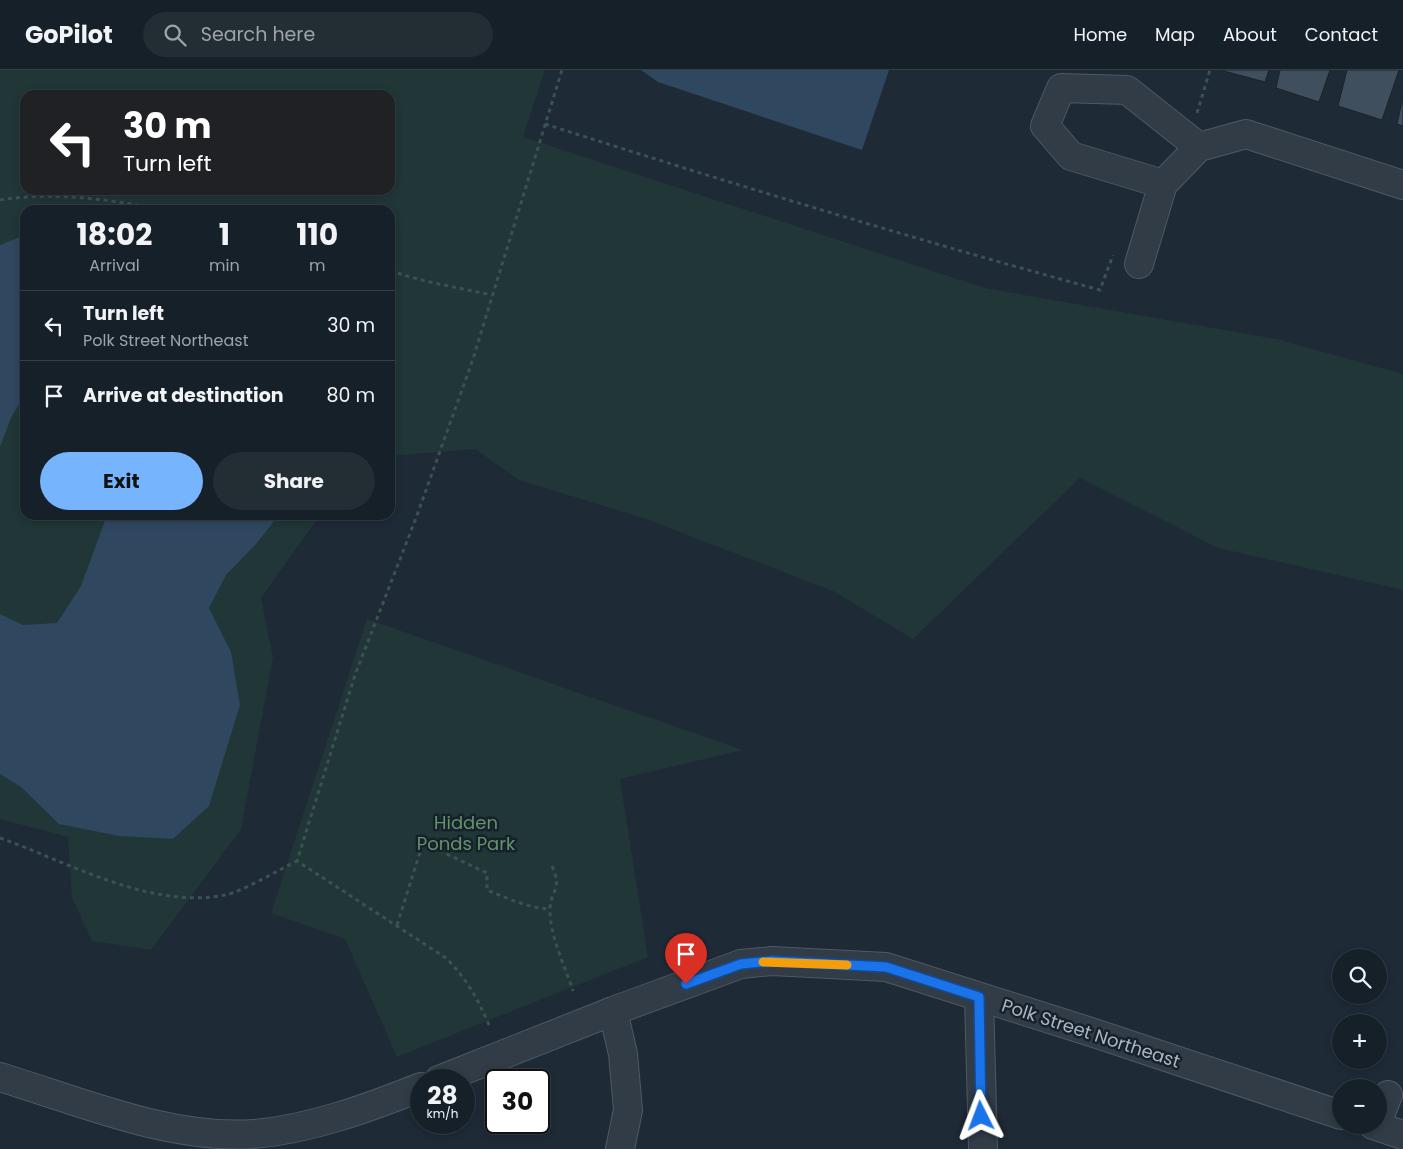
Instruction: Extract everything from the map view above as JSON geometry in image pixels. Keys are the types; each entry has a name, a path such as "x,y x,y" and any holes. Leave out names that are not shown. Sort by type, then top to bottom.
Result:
{"street":[{"path":"1163,184 1071,156 1045,126 1061,88 1127,90 1199,147"},
{"path":"1138,264 1163,184 1199,147 1246,134 1403,184"},
{"name":"Polk Street Northeast","path":"467,1069 613,1011 741,964 772,961 886,967 1094,1033 1332,1112"},
{"path":"979,997 982,1149"},
{"path":"613,1011 623,1054 628,1110 620,1149"},
{"path":"0,1076 159,1126 221,1134 254,1134 337,1117 369,1108 410,1091"},
{"path":"1387,1128 1403,1135"}],"path":[{"path":"0,838 128,886 167,895 201,898 228,895 297,861 355,674 416,518 472,362 562,70"},
{"path":"1174,127 1196,115 1210,70"},
{"path":"545,124 881,229 1100,290 1113,253"},
{"path":"0,200 26,196 69,196 131,205"},
{"path":"395,272 425,281 492,295"},
{"path":"397,925 423,842 487,873 487,890 515,901 550,909"},
{"path":"297,861 446,958 464,976 489,1024"},
{"path":"552,866 557,878 555,894 550,909 553,929 573,991"}],"green space":[{"path":"0,70 545,70 523,137 985,288 1277,339 1403,374 1403,590 1218,548 1080,478 913,639 833,591 646,519 519,480 475,449 395,456 395,205 20,205 20,520 316,520 261,598 273,658 241,829 151,950 92,941 72,898 68,837 0,819"},
{"name":"Hidden Ponds Park","path":"367,619 743,750 620,779 648,957 397,1057 345,939 271,913"}],"water":[{"path":"641,70 889,70 862,150 658,82"},
{"path":"20,237 20,403 11,418 0,447 0,245"},
{"path":"105,520 275,520 256,544 226,575 209,608 231,652 240,705 209,806 173,839 119,836 59,824 21,787 0,774 0,614 23,625 57,623 81,586"}],"building":[{"path":"1220,70 1269,70 1265,82"},
{"path":"1280,70 1330,70 1319,102 1276,88"},
{"path":"1347,70 1399,70 1382,120 1338,106"},
{"path":"1403,97 1403,126 1397,124"}],"slow traffic":[{"path":"763,962 847,965"}],"route":[{"path":"686,984 741,964 772,961 886,967 979,997 981,1116"}]}
